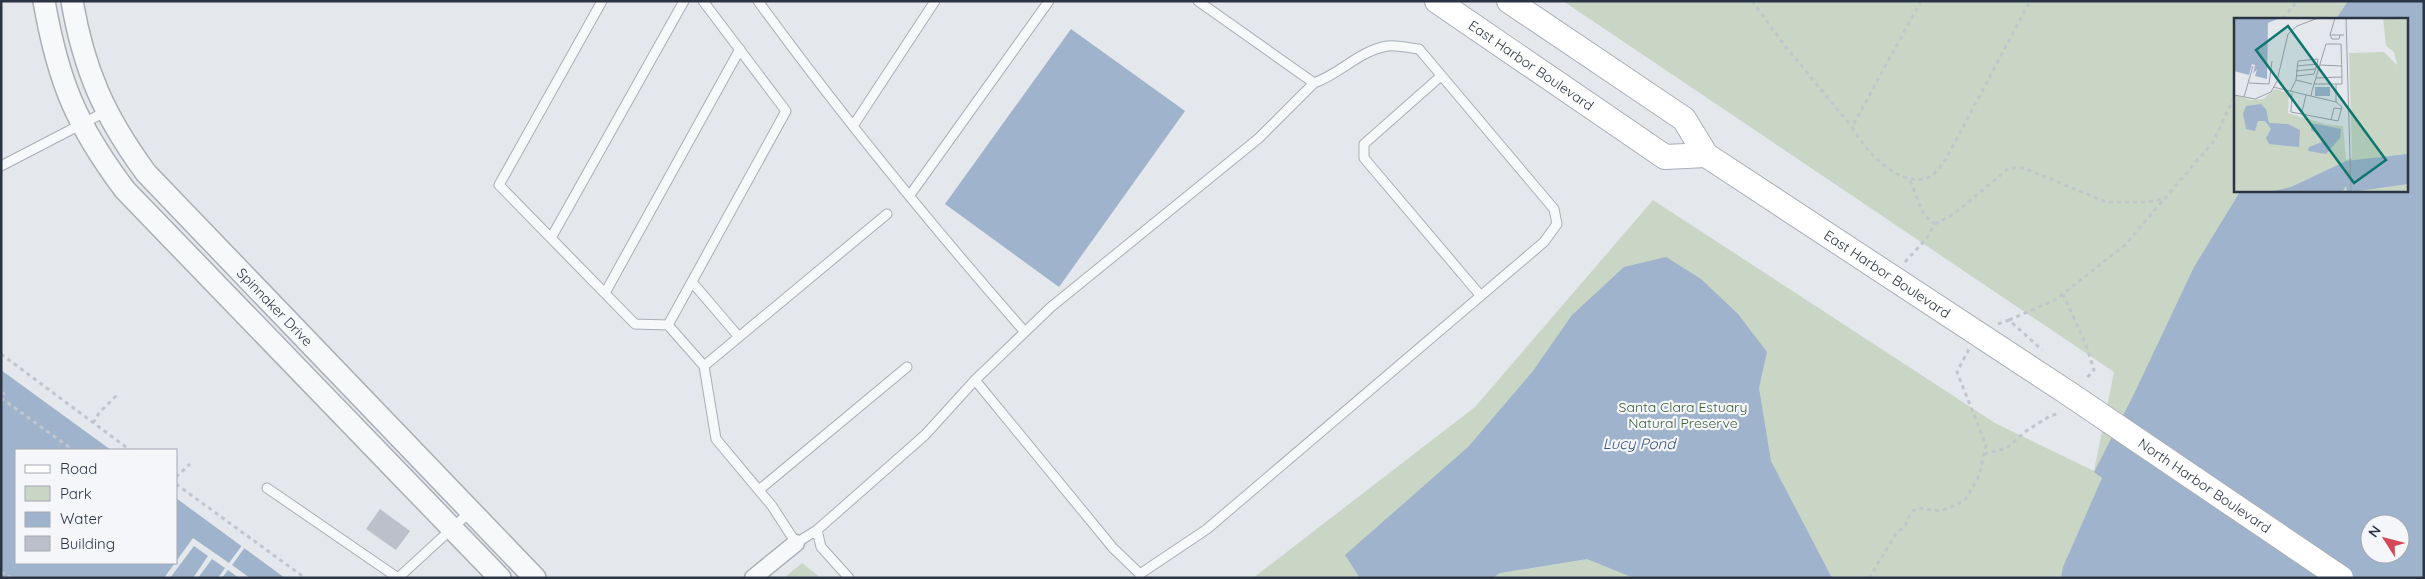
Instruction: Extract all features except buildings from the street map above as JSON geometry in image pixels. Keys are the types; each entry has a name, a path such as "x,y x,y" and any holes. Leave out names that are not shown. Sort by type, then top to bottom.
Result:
{"main road":[{"name":"East Harbor Boulevard","path":"1438,1 1665,157 1706,155"},
{"name":"East Harbor Boulevard","path":"1509,1 1684,119 1706,155 1978,332 2070,396"},
{"name":"North Harbor Boulevard","path":"2070,396 2341,578"}],"street":[{"name":"Spinnaker Drive","path":"44,1 51,44 58,69 81,125 99,156 125,190 147,215 500,578"},
{"name":"Spinnaker Drive","path":"72,1 78,33 89,71 106,112 121,139 146,173 535,578"},
{"path":"754,578 796,543"}],"lane":[{"path":"602,1 499,185 635,324 668,324 704,366 716,439 760,490 796,543 817,530 925,435 975,380 1024,331 1259,138 1314,83 1327,79 1368,52 1388,46 1419,49 1554,209 1558,224 1544,242 1207,529 1140,576 1113,548 975,380"},
{"path":"551,238 684,1"},
{"path":"668,324 786,111 703,1"},
{"path":"758,1 813,76 853,126 1024,331"},
{"path":"853,126 935,1"},
{"path":"910,195 1049,1"},
{"path":"1198,1 1314,83"},
{"path":"605,293 740,49"},
{"path":"1441,76 1364,144 1364,158 1480,295"},
{"path":"1,166 106,112"},
{"path":"704,366 887,214"},
{"path":"692,282 739,338"},
{"path":"760,490 907,367"},
{"path":"267,488 398,578 471,511"},
{"path":"817,530 822,547 849,578"}],"path":[{"path":"1752,1 1785,46 1853,128 1859,140 1874,158 1891,170 1909,178 1927,178 1946,159 2030,1"},
{"path":"1853,128 1858,115 1921,1"},
{"path":"2284,18 2296,1"},
{"path":"2009,320 2056,300 2125,246 2213,142 2234,97"},
{"path":"1890,275 1927,238 1935,224 1961,209 2009,168 2024,168 2106,202 2147,202 2164,199"},
{"path":"1909,178 1924,215 1935,224"},
{"path":"1984,454 2007,448 2026,430 2050,416 2094,370 2086,345 2063,294"},
{"path":"1869,578 1895,535 1906,524 1911,512 1919,508 1940,511 1965,500 1979,476 1986,445 1980,425 1957,372 1978,332"},
{"path":"2,356 129,449"},
{"path":"93,423 118,394"},
{"path":"2,395 72,449"},
{"path":"178,475 190,464"},
{"path":"178,485 305,578"},
{"path":"1,572 10,578"}],"green space":[{"name":"Santa Clara Estuary Natural Preserve","path":"1563,1 2424,1 2424,578 1253,578 1475,407 1653,200 1995,423 2094,471 2114,372"},
{"path":"802,563 821,578 784,578"}],"water":[{"path":"2348,1 2424,1 2424,578 2061,578 2063,567 2102,478 2094,472 2134,394 2194,267 2240,191 2408,191 2408,18 2337,18"},
{"path":"1071,29 1185,111 1059,287 945,204"},
{"name":"Lucy Pond","path":"1666,257 1701,279 1738,314 1767,352 1759,388 1771,461 1832,578 1634,578 1587,559 1500,573 1492,578 1360,578 1345,555 1468,447 1533,371 1572,315 1624,267"},
{"path":"1,370 110,449 15,449 15,564 178,564 178,499 285,578 1,578"}],"pier":[{"path":"193,538 229,563 243,544 246,546 232,565 250,578 239,578 228,570 222,578 218,578 225,568 212,559 198,578 193,578 208,556 194,546 170,578 164,578 174,564 178,564 178,559"}]}
